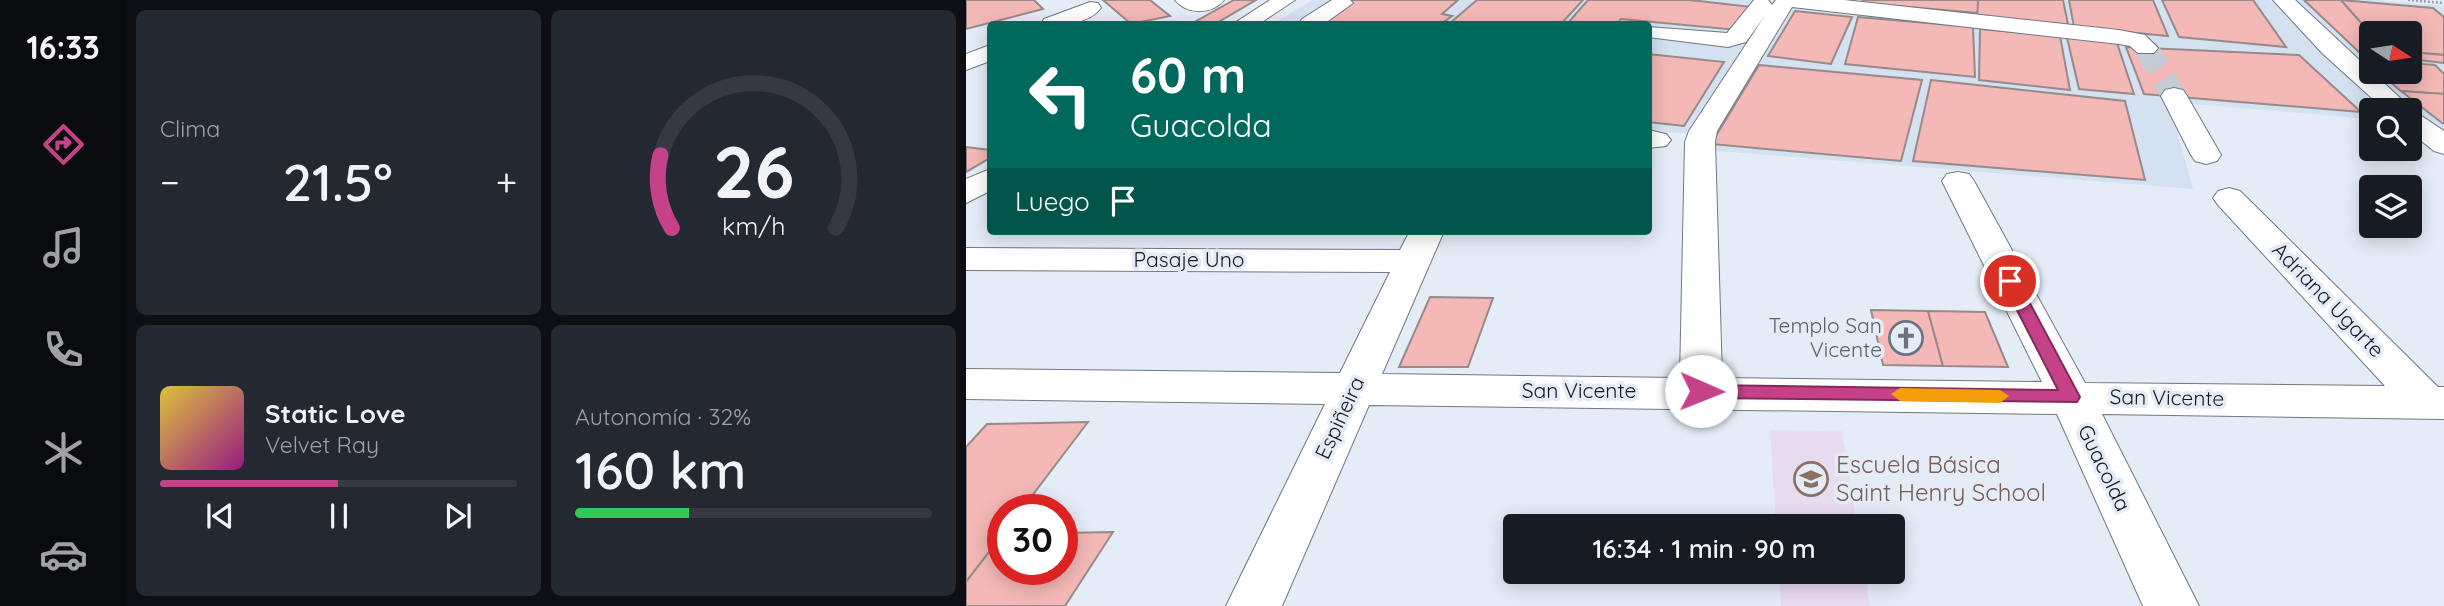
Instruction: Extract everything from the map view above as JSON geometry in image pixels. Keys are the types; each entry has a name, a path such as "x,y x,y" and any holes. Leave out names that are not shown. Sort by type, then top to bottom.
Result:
{"street":[{"path":"1185,0 1199,6 1214,0"},
{"path":"1249,21 1285,0"},
{"path":"1736,0 1842,3 2119,37 2137,40 2146,48"},
{"path":"2283,0 2330,48 2387,98"},
{"path":"1654,32 1728,40 1742,36 1780,2"},
{"path":"1701,391 1700,142 1703,131 1780,2"},
{"path":"1315,21 1342,3"},
{"path":"1057,21 1086,4 1102,21"},
{"path":"966,62 987,53"},
{"path":"2174,96 2206,155"},
{"path":"2422,128 2444,145"},
{"path":"966,193 987,180"},
{"name":"Guacolda","path":"1958,181 2070,397 2171,606"},
{"name":"Adriana Ugarte","path":"2229,198 2436,403"},
{"name":"Pasaje Uno","path":"966,259 1420,246"},
{"name":"Espiñeira","path":"1254,606 1420,246"},
{"name":"San Vicente","path":"966,384 1701,391 2436,403"}],"path":[{"path":"2408,0 2444,3"}],"shaded area":[{"path":"1312,0 1775,0 1686,133 1652,132 1652,21 1278,21"},
{"path":"1797,0 2270,0 2369,98 2359,98 2359,118 2169,102 2193,189 1706,150"},
{"path":"2292,0 2374,0 2444,6 2444,133 2422,115 2422,98 2400,98 2383,84 2422,84 2422,21 2359,21 2359,62"},
{"name":"Escuela Básica Saint Henry School","path":"1770,430 1842,431 1855,514 1775,514"},
{"path":"1780,584 1867,584 1870,606 1781,606"}],"building":[{"path":"966,0 1034,0 1043,9 987,21 987,24 966,29"},
{"path":"1103,0 1150,0 1170,16 1146,21 1128,21"},
{"path":"1234,0 1256,0 1220,21 1196,21"},
{"path":"1353,0 1458,0 1442,14 1452,16 1445,21 1322,21"},
{"path":"1477,0 1583,0 1564,21 1452,21"},
{"path":"1588,0 1690,0 1752,7 1738,30 1621,19 1570,21"},
{"path":"1863,0 1978,0 1978,13 1862,3"},
{"path":"1978,0 2063,0 2069,29 1977,21"},
{"path":"2069,0 2153,0 2168,36 2074,27"},
{"path":"2162,0 2253,0 2286,47 2179,37"},
{"path":"2304,0 2341,0 2360,21 2359,52"},
{"path":"2341,0 2433,8 2444,17 2444,55 2422,53 2422,21 2360,21"},
{"path":"1795,11 1852,17 1831,64 1768,56"},
{"path":"1858,17 1973,27 1975,77 1845,64"},
{"path":"1980,29 2060,36 2070,90 1979,80"},
{"path":"2066,33 2115,37 2134,94 2079,89"},
{"path":"2126,47 2299,55 2359,112 2144,94"},
{"path":"2422,53 2444,55 2444,63 2422,60"},
{"path":"1652,54 1724,62 1684,126 1652,122"},
{"path":"2422,64 2435,65 2444,74 2444,94 2401,91 2393,84 2422,84"},
{"path":"1759,65 1922,80 1901,161 1711,144"},
{"path":"1931,80 2125,101 2145,180 1913,161"},
{"path":"2401,91 2444,94 2444,124 2422,107 2422,98 2410,98"},
{"path":"966,147 987,150 987,160 966,172"},
{"path":"1430,297 1493,298 1468,367 1399,367"},
{"name":"Templo San Vicente","path":"1871,310 1928,311 1943,366 1883,365"},
{"path":"1928,311 1985,312 2008,367 1943,366"},
{"path":"1088,422 1033,494 987,494 987,555 966,582 966,447 987,424"},
{"path":"1113,532 1065,606 966,606 966,582 987,555 987,585 1078,585 1078,533"}],"tunnel":[{"path":"2146,48 2174,96"}],"slow traffic":[{"path":"1900,394 2000,396"}],"place":[{"name":"Templo San Vicente","path":"1906,338"},
{"name":"Escuela Básica Saint Henry School","path":"1811,479"}],"route":[{"path":"1701,391 2070,397 2010,281"}]}
